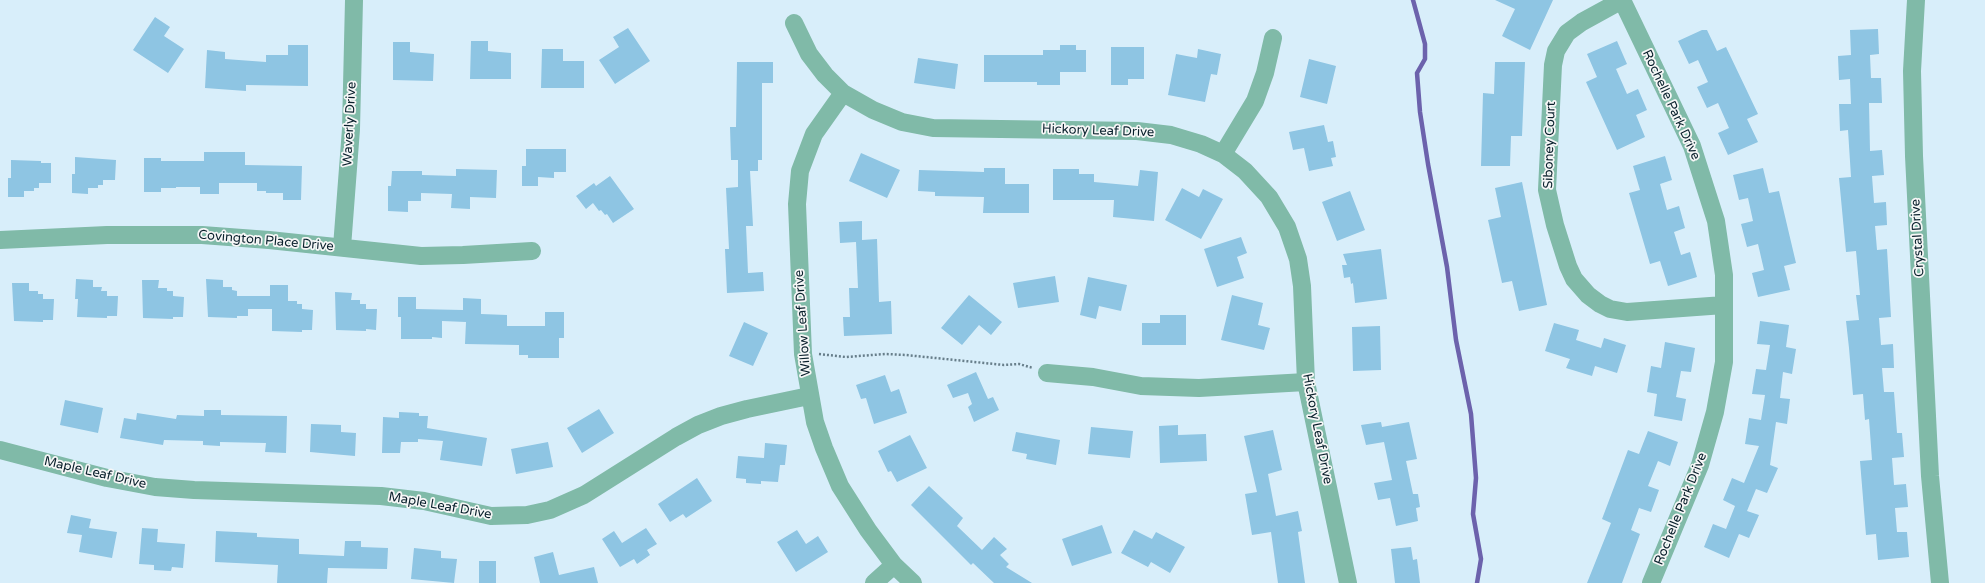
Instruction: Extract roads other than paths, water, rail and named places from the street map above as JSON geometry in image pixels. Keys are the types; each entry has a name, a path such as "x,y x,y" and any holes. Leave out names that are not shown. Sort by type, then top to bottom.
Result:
{"street":[{"name":"Waverly Drive","path":"342,248 351,129 354,0"},
{"name":"Siboney Court","path":"1622,0 1572,29 1561,41 1556,51 1553,65 1547,190 1555,225 1568,266 1574,279 1588,295 1610,309 1634,312 1724,305"},
{"name":"Rochelle Park Drive","path":"1622,0 1692,146 1716,221 1724,275 1724,362 1715,412 1700,465 1651,583"},
{"name":"Crystal Drive","path":"1916,0 1912,71 1914,156 1930,476 1940,583"},
{"name":"Hickory Leaf Drive","path":"794,23 809,54 825,75 843,93 873,110 902,122 933,128 1137,131 1170,135 1201,144 1223,154 1245,171 1269,197 1288,227 1298,259 1302,286 1306,382 1348,583"},
{"path":"1223,154 1255,101 1265,73 1273,38"},
{"name":"Willow Leaf Drive","path":"843,93 814,134 800,171 797,204 803,354 809,396 824,448 840,486 868,530 894,565 913,583"},
{"name":"Covington Place Drive","path":"0,240 107,235 202,235 421,256 532,251"},
{"path":"1047,373 1093,377 1141,386 1163,387 1199,388 1306,382"},
{"name":"Maple Leaf Drive","path":"0,450 107,478 155,487 194,490 401,498 491,516 527,515 568,503 584,495 698,425 721,416 747,409 809,396"},
{"path":"874,583 894,565"}],"waterway":[{"path":"1413,0 1425,44 1425,59 1417,73 1420,112 1447,267 1456,340 1471,414 1476,478 1473,514 1481,559 1477,583"}]}
